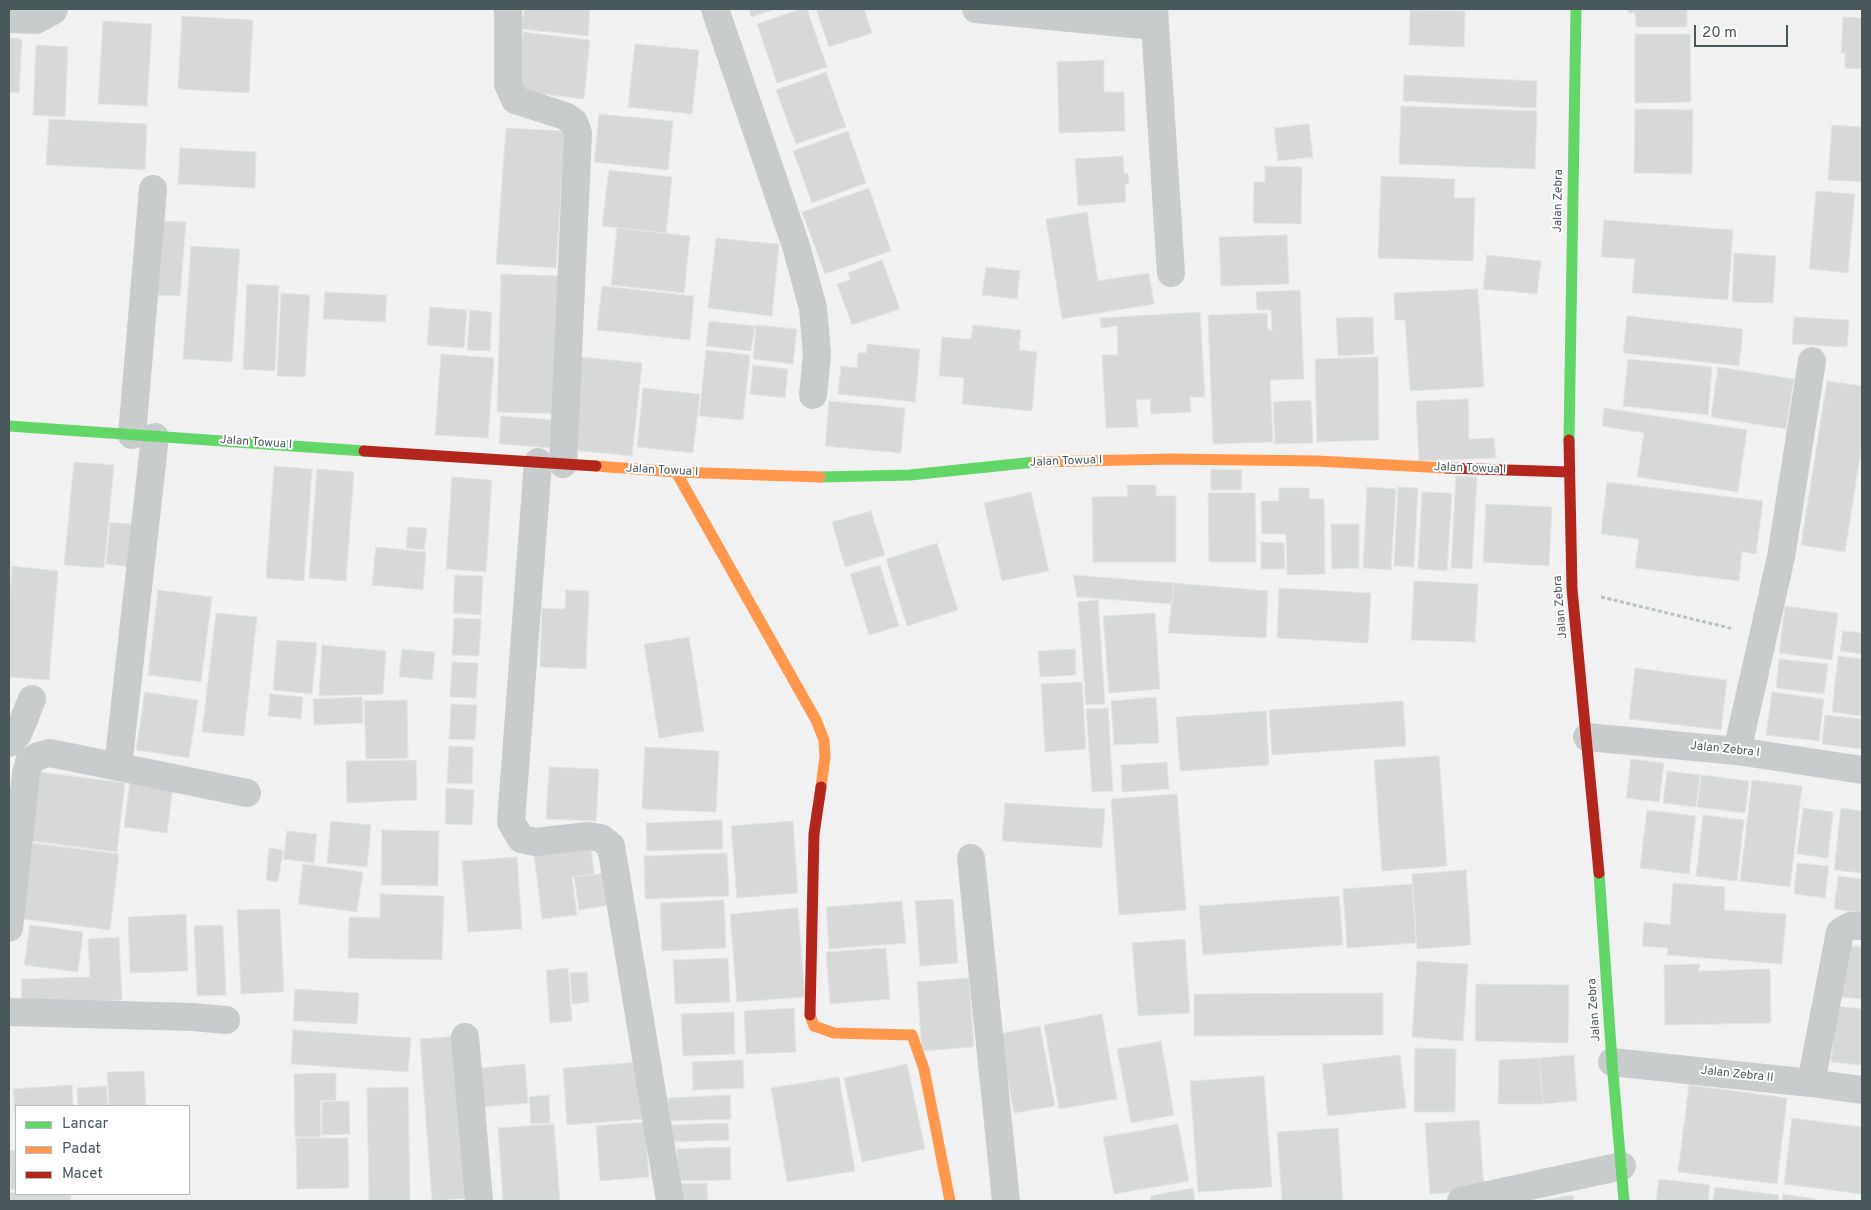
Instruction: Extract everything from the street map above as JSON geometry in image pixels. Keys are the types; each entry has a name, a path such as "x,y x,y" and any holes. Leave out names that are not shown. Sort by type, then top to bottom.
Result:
{"street":[{"path":"9,19 36,20 54,9"},
{"path":"508,9 508,84 515,100 565,116 574,122 578,133 550,463 511,822 521,839 535,842 588,836 601,838 611,846 670,1201"},
{"path":"715,9 796,246 813,308 817,354 813,395"},
{"path":"976,9 1154,17 1171,273"},
{"name":"Jalan Zebra","path":"1576,9 1569,472 1572,589 1599,867 1612,1062 1624,1201"},
{"path":"118,766 143,436 153,189"},
{"path":"1737,751 1781,557 1812,361"},
{"name":"Jalan Towua I","path":"9,426 676,472 810,477 910,475 1037,462 1171,459 1317,461 1420,467 1569,472"},
{"path":"676,472 816,720 824,740 825,757 814,834 810,1017 817,1028 834,1032 912,1035 924,1068 950,1201"},
{"path":"32,700 14,738 38,756"},
{"name":"Jalan Zebra I","path":"1587,737 1737,751 1862,770"},
{"path":"9,928 26,774 29,762 38,756 50,753 247,793"},
{"path":"972,858 1006,1201"},
{"path":"1811,1083 1840,932 1850,926 1862,926"},
{"path":"9,1012 193,1017 226,1020"},
{"path":"465,1037 479,1201"},
{"name":"Jalan Zebra II","path":"1612,1062 1862,1090"},
{"path":"1461,1201 1622,1166"}],"path":[{"path":"1572,589 1763,636"}],"building":[{"path":"524,9 590,9 588,36 521,29"},
{"path":"749,9 776,9 751,17"},
{"path":"801,9 807,9 827,67 777,83 757,24"},
{"path":"816,9 864,9 872,33 829,47"},
{"path":"1628,9 1687,9 1687,27 1636,27 1635,13 1628,13"},
{"path":"1410,10 1465,11 1464,47 1409,45"},
{"path":"182,16 253,20 249,93 178,89"},
{"path":"1843,17 1862,18 1862,69 1845,68 1845,53 1841,53"},
{"path":"103,21 152,24 147,106 98,104"},
{"path":"523,32 590,40 584,99 516,91"},
{"path":"1635,34 1690,34 1691,102 1635,103"},
{"path":"9,38 22,39 19,93 9,92"},
{"path":"635,44 699,50 692,114 628,107"},
{"path":"36,45 68,47 65,117 33,115"},
{"path":"1104,60 1104,92 1124,92 1125,131 1059,133 1057,62"},
{"path":"826,72 846,127 796,144 776,90"},
{"path":"1404,75 1537,81 1536,108 1403,101"},
{"path":"1401,106 1537,111 1535,169 1399,164"},
{"path":"1635,109 1693,110 1692,174 1634,173"},
{"path":"599,114 673,121 668,170 594,162"},
{"path":"49,119 147,124 145,170 46,165"},
{"path":"1309,124 1313,157 1278,161 1274,128"},
{"path":"1832,125 1862,127 1862,182 1828,180"},
{"path":"506,128 565,131 556,268 496,264"},
{"path":"848,131 866,183 812,203 793,151"},
{"path":"180,148 256,152 255,188 178,184"},
{"path":"1123,156 1124,173 1128,173 1129,184 1125,184 1126,202 1078,206 1075,159"},
{"path":"1265,166 1302,167 1301,224 1253,223 1254,182 1265,182"},
{"path":"609,170 672,177 666,233 602,226"},
{"path":"1381,176 1455,179 1454,198 1475,198 1473,261 1378,258"},
{"path":"869,188 891,251 825,274 802,212"},
{"path":"1816,191 1855,194 1848,273 1809,269"},
{"path":"1087,212 1098,281 1149,273 1154,304 1062,319 1046,219"},
{"path":"1604,220 1733,230 1728,300 1632,293 1635,259 1601,257"},
{"path":"158,221 186,222 180,296 152,295"},
{"path":"617,228 690,236 684,293 611,285"},
{"path":"1287,235 1289,284 1221,286 1219,237"},
{"path":"716,238 779,244 772,316 708,308"},
{"path":"191,246 240,249 232,362 183,359"},
{"path":"1734,253 1776,256 1773,303 1732,302"},
{"path":"1487,255 1541,261 1537,294 1483,289"},
{"path":"882,260 900,309 852,325 837,284 850,280 848,273"},
{"path":"986,267 1020,271 1017,299 982,295"},
{"path":"501,274 563,276 559,414 497,412"},
{"path":"247,284 279,286 275,371 243,369"},
{"path":"602,286 694,296 690,340 597,330"},
{"path":"1478,289 1484,387 1410,391 1405,320 1395,320 1394,293"},
{"path":"1300,290 1304,379 1270,380 1273,442 1213,444 1208,315 1267,313 1268,330 1272,330 1271,310 1257,310 1256,292"},
{"path":"325,292 387,295 385,322 323,319"},
{"path":"281,293 310,295 305,377 277,376"},
{"path":"430,307 467,310 464,348 427,345"},
{"path":"470,310 492,312 490,351 467,350"},
{"path":"1200,312 1205,397 1190,397 1191,412 1151,414 1150,399 1136,400 1138,427 1106,428 1102,355 1118,355 1117,326 1101,328 1100,318"},
{"path":"1627,316 1743,329 1739,366 1623,353"},
{"path":"1373,317 1374,354 1338,356 1336,318"},
{"path":"1794,317 1849,320 1847,347 1792,344"},
{"path":"709,321 755,326 751,351 706,346"},
{"path":"756,325 797,329 793,364 753,359"},
{"path":"973,325 1021,330 1019,350 1037,352 1032,411 962,404 964,378 939,376 942,337 971,339"},
{"path":"867,344 920,349 915,402 838,394 841,366 857,368 858,353 866,353"},
{"path":"706,350 750,355 743,420 699,416"},
{"path":"441,354 494,358 488,438 435,435"},
{"path":"581,357 642,363 632,456 571,450"},
{"path":"1378,357 1379,440 1317,442 1315,359"},
{"path":"1628,359 1712,367 1708,415 1623,406"},
{"path":"753,365 788,369 785,398 750,394"},
{"path":"1718,367 1794,379 1786,429 1711,417"},
{"path":"1827,381 1862,386 1862,444 1845,552 1801,545"},
{"path":"643,388 700,394 693,453 637,447"},
{"path":"1468,399 1469,439 1494,438 1496,458 1419,461 1416,401"},
{"path":"1311,400 1313,443 1275,444 1273,402"},
{"path":"829,401 905,408 901,453 825,446"},
{"path":"1604,408 1747,430 1738,492 1637,477 1644,433 1602,426"},
{"path":"501,416 556,420 554,448 499,444"},
{"path":"74,462 114,465 104,568 64,565"},
{"path":"274,466 312,469 304,581 266,578"},
{"path":"317,469 354,472 346,581 309,578"},
{"path":"1211,469 1242,470 1241,490 1211,490"},
{"path":"1456,476 1477,477 1472,569 1451,568"},
{"path":"452,477 492,480 486,572 446,569"},
{"path":"1607,482 1763,501 1756,554 1742,552 1739,581 1635,568 1639,539 1601,534"},
{"path":"1127,485 1156,485 1156,496 1176,496 1176,562 1093,562 1092,497 1128,496"},
{"path":"1367,487 1396,489 1391,570 1363,568"},
{"path":"1398,487 1418,488 1414,567 1394,566"},
{"path":"1279,488 1309,488 1309,499 1324,499 1325,574 1287,575 1286,534 1262,534 1261,501 1279,501"},
{"path":"1031,492 1049,571 1002,581 984,503"},
{"path":"1422,492 1452,493 1447,571 1418,569"},
{"path":"1208,493 1255,493 1256,562 1209,562"},
{"path":"1486,504 1552,507 1549,566 1483,562"},
{"path":"871,511 885,555 845,567 832,522"},
{"path":"110,522 138,525 134,567 106,564"},
{"path":"1331,524 1359,524 1359,568 1332,569"},
{"path":"408,527 427,528 424,550 406,548"},
{"path":"1261,542 1284,543 1285,569 1261,569"},
{"path":"937,543 958,610 907,626 886,559"},
{"path":"376,547 426,552 423,590 372,585"},
{"path":"880,565 899,626 869,635 850,574"},
{"path":"12,566 58,571 49,680 9,677 9,606"},
{"path":"455,575 483,576 481,615 453,613"},
{"path":"1073,575 1174,583 1172,604 1077,597"},
{"path":"1414,581 1478,584 1475,642 1411,640"},
{"path":"1174,583 1268,591 1266,638 1168,633"},
{"path":"1279,588 1371,593 1368,643 1277,638"},
{"path":"158,590 212,597 201,682 148,675"},
{"path":"566,590 589,591 586,669 540,667 542,608 565,609"},
{"path":"1098,600 1105,704 1086,705 1078,602"},
{"path":"1785,606 1838,613 1832,660 1779,653"},
{"path":"216,613 257,617 244,736 202,732"},
{"path":"1155,613 1160,689 1109,693 1103,616"},
{"path":"454,618 481,619 479,656 452,655"},
{"path":"1843,631 1862,633 1862,654 1840,651"},
{"path":"689,637 704,731 659,738 644,644"},
{"path":"277,640 317,643 312,694 273,690"},
{"path":"322,645 386,651 383,694 319,696"},
{"path":"402,649 435,652 432,680 399,677"},
{"path":"1075,649 1076,675 1040,677 1038,651"},
{"path":"1838,656 1862,659 1862,716 1832,712"},
{"path":"1779,659 1828,664 1824,694 1776,688"},
{"path":"452,662 478,663 476,698 450,697"},
{"path":"1635,668 1727,680 1721,730 1629,719"},
{"path":"1082,682 1086,749 1045,752 1041,684"},
{"path":"145,692 198,700 189,758 136,750"},
{"path":"1772,692 1824,699 1819,741 1766,735"},
{"path":"270,694 303,697 301,719 268,716"},
{"path":"362,697 363,723 314,725 313,699"},
{"path":"1156,697 1159,743 1114,745 1111,701"},
{"path":"407,700 408,758 366,759 364,701"},
{"path":"1403,701 1406,746 1272,755 1269,710"},
{"path":"451,704 477,705 475,740 449,739"},
{"path":"1108,708 1113,791 1092,792 1086,709"},
{"path":"1266,711 1269,765 1180,771 1176,717"},
{"path":"1825,715 1862,719 1862,749 1822,744"},
{"path":"449,746 473,747 472,784 447,783"},
{"path":"645,747 719,751 716,812 642,809"},
{"path":"1439,756 1447,866 1382,871 1374,760"},
{"path":"1631,759 1664,763 1659,802 1626,798"},
{"path":"416,760 417,800 347,803 346,761"},
{"path":"1167,762 1169,789 1122,792 1121,765"},
{"path":"549,767 599,769 596,821 546,819"},
{"path":"1667,771 1700,775 1696,807 1663,803"},
{"path":"40,772 125,783 117,852 31,841"},
{"path":"1701,775 1749,781 1745,813 1697,807"},
{"path":"1752,780 1802,786 1790,887 1740,881"},
{"path":"130,781 173,787 167,833 124,827"},
{"path":"446,788 474,790 472,825 445,824"},
{"path":"1177,794 1186,910 1119,915 1111,799"},
{"path":"1005,803 1105,809 1102,848 1002,841"},
{"path":"1803,808 1833,812 1828,858 1797,854"},
{"path":"1841,808 1862,811 1862,873 1834,870"},
{"path":"1647,810 1696,816 1689,874 1640,868"},
{"path":"1703,815 1744,820 1737,881 1696,876"},
{"path":"722,820 723,849 647,851 646,823"},
{"path":"331,821 371,825 367,867 327,863"},
{"path":"793,821 798,893 737,898 731,826"},
{"path":"382,830 439,831 438,886 381,885"},
{"path":"287,831 317,834 314,863 283,859"},
{"path":"32,843 119,854 110,930 22,919"},
{"path":"591,847 594,874 572,877 577,915 542,919 534,854"},
{"path":"269,848 283,850 278,882 266,880"},
{"path":"727,853 729,896 645,899 644,856"},
{"path":"517,857 522,929 468,932 462,861"},
{"path":"1797,863 1829,866 1825,898 1794,894"},
{"path":"303,864 363,872 357,912 298,904"},
{"path":"1466,870 1471,945 1417,949 1412,874"},
{"path":"607,873 611,905 579,910 574,877"},
{"path":"1838,876 1862,879 1862,913 1834,909"},
{"path":"1673,883 1725,887 1724,910 1786,914 1782,964 1667,955 1668,948 1642,946 1644,922 1670,925"},
{"path":"1412,884 1416,943 1347,948 1343,889"},
{"path":"380,894 444,896 442,960 348,958 349,917 380,918"},
{"path":"1339,896 1343,945 1203,955 1199,906"},
{"path":"953,899 958,963 920,966 915,901"},
{"path":"724,900 726,948 662,951 660,903"},
{"path":"902,901 906,943 829,949 826,907"},
{"path":"798,908 805,997 737,1002 730,914"},
{"path":"280,909 284,992 241,994 237,910"},
{"path":"186,914 188,971 130,973 128,917"},
{"path":"30,925 83,932 78,972 24,965"},
{"path":"223,925 226,995 197,996 194,926"},
{"path":"119,937 122,1000 22,1005 21,979 90,977 88,939"},
{"path":"1185,939 1190,1013 1138,1016 1132,943"},
{"path":"1845,945 1862,947 1862,999 1840,997"},
{"path":"886,948 890,999 830,1004 826,952"},
{"path":"728,958 730,1002 675,1004 673,960"},
{"path":"1417,961 1468,964 1463,1041 1412,1037"},
{"path":"1700,964 1698,971 1770,969 1771,1023 1665,1025 1664,965"},
{"path":"568,968 572,1021 550,1023 546,970"},
{"path":"587,972 589,1002 572,1004 570,973"},
{"path":"969,978 974,1047 922,1051 917,982"},
{"path":"1476,984 1569,985 1568,1043 1475,1041"},
{"path":"295,989 359,993 357,1024 293,1021"},
{"path":"1383,993 1383,1035 1194,1036 1194,994"},
{"path":"1837,1006 1862,1009 1862,1065 1831,1062"},
{"path":"794,1008 796,1052 746,1054 744,1011"},
{"path":"734,1012 735,1054 683,1056 681,1014"},
{"path":"1102,1014 1117,1099 1059,1109 1044,1025"},
{"path":"1040,1026 1055,1106 1014,1113 999,1034"},
{"path":"293,1030 411,1038 408,1072 291,1064"},
{"path":"458,1036 471,1198 432,1201 420,1039"},
{"path":"1161,1041 1174,1115 1131,1123 1117,1049"},
{"path":"1415,1048 1456,1049 1455,1112 1414,1112"},
{"path":"1400,1055 1406,1108 1328,1116 1322,1064"},
{"path":"1574,1055 1577,1101 1543,1104 1539,1058"},
{"path":"1539,1058 1543,1104 1498,1104 1499,1060"},
{"path":"743,1060 744,1088 693,1090 692,1062"},
{"path":"639,1062 644,1119 567,1125 563,1068"},
{"path":"525,1064 528,1103 482,1107 479,1068"},
{"path":"907,1064 925,1149 862,1162 844,1078"},
{"path":"144,1071 146,1105 109,1105 107,1072"},
{"path":"336,1073 336,1100 320,1101 321,1137 295,1137 294,1074"},
{"path":"1264,1076 1272,1187 1198,1192 1190,1081"},
{"path":"839,1077 855,1171 787,1182 771,1088"},
{"path":"72,1085 73,1105 15,1105 15,1114 13,1089"},
{"path":"1689,1085 1787,1098 1777,1184 1678,1172"},
{"path":"106,1086 108,1105 78,1105 77,1088"},
{"path":"408,1087 410,1201 369,1201 367,1088"},
{"path":"549,1095 550,1123 531,1124 529,1097"},
{"path":"730,1095 731,1119 670,1121 668,1098"},
{"path":"349,1101 350,1134 322,1135 322,1102"},
{"path":"1792,1118 1862,1127 1862,1194 1784,1184"},
{"path":"1479,1120 1484,1190 1430,1194 1425,1123"},
{"path":"645,1122 649,1177 600,1181 596,1126"},
{"path":"728,1123 729,1140 672,1142 672,1125"},
{"path":"554,1124 560,1201 503,1201 498,1128"},
{"path":"1178,1124 1189,1181 1114,1194 1103,1137"},
{"path":"1338,1128 1343,1201 1282,1201 1277,1132"},
{"path":"296,1138 348,1138 349,1188 297,1189"},
{"path":"730,1147 731,1180 678,1181 677,1149"},
{"path":"15,1150 15,1189 11,1190 9,1151"},
{"path":"1659,1179 1710,1185 1708,1201 1656,1201"},
{"path":"707,1183 708,1201 678,1201 677,1184"},
{"path":"1715,1187 1779,1195 1778,1201 1713,1201"},
{"path":"1193,1188 1195,1201 1151,1201 1150,1196"},
{"path":"15,1192 15,1195 71,1195 71,1201 9,1201 9,1193"},
{"path":"1783,1194 1817,1199 1817,1201 1782,1201"},
{"path":"1573,1195 1574,1201 1538,1201"}],"traffic: fast":[{"path":"1569,440 1576,9"},
{"path":"9,426 364,451"},
{"path":"820,477 910,475 1035,462"},
{"path":"1599,873 1624,1201"}],"traffic: slow":[{"path":"1035,462 1171,459 1317,461 1446,468"},
{"path":"596,466 676,472 820,477"},
{"path":"676,472 816,720 824,740 825,757 821,787"},
{"path":"810,1015 814,1026 834,1033 912,1035 924,1069 950,1201"}],"traffic: jam":[{"path":"1569,440 1572,589 1599,873"},
{"path":"364,451 596,466"},
{"path":"1446,468 1569,472"},
{"path":"810,1015 814,834 821,787"}]}
